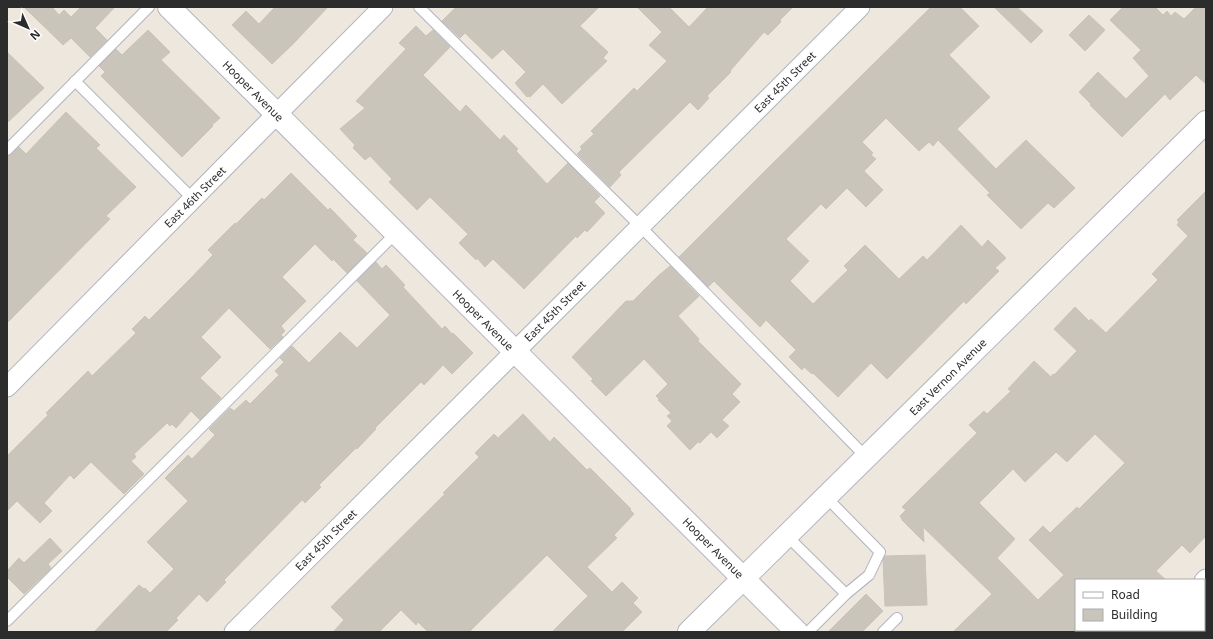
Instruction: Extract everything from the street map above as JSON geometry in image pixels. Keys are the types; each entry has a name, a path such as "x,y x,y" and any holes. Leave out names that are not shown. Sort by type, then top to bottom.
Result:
{"street":[{"name":"Hooper Avenue","path":"169,7 797,632"},
{"name":"East 46th Street","path":"7,387 383,7"},
{"name":"East 45th Street","path":"234,632 860,7"},
{"name":"East Vernon Avenue","path":"689,632 1206,122"}],"lane":[{"path":"7,150 149,7"},
{"path":"419,7 640,226 866,457"},
{"path":"76,81 193,199"},
{"path":"7,621 396,233"},
{"path":"808,632 846,594 868,575 880,552 826,497"},
{"path":"787,536 846,594"},
{"path":"883,632 898,618"}],"building":[{"path":"24,7 52,7 59,15 64,10 71,17 81,7 115,7 95,28 107,40 90,57 71,38 63,45"},
{"path":"275,7 328,7 272,64 232,25 246,11 259,24"},
{"path":"456,7 599,7 580,26 608,52 603,58 607,61 562,104 543,84 530,97 527,97 515,83 526,72 503,49 492,59 465,33 460,38 442,21"},
{"path":"637,7 669,7 689,27 708,7 793,7 768,35 764,32 730,71 731,72 707,96 709,98 698,110 690,102 619,172 621,175 610,187 577,154 582,149 580,147 594,134 591,131 634,88 637,91 667,61 649,45 662,32"},
{"path":"931,7 960,7 979,26 949,55 990,97 957,129 996,169 1026,140 1075,188 1054,208 1048,203 1021,229 987,195 990,193 938,140 933,146 929,142 919,151 886,118 862,142 873,153 871,155 876,159 864,171 883,190 866,207 847,188 826,209 821,204 786,239 809,261 790,281 813,304 848,270 844,266 865,245 899,279 923,256 927,260 961,225 982,247 988,240 1006,258 995,268 999,271 966,304 964,301 887,379 871,363 838,397 813,373 812,374 804,367 802,370 789,357 796,350 766,320 760,327 714,281 708,287 679,257"},
{"path":"994,7 1017,7 1043,31 1031,43"},
{"path":"1123,7 1155,7 1163,15 1167,11 1171,16 1175,12 1184,19 1196,7 1206,7 1206,84 1196,75 1170,100 1165,94 1122,137 1079,92 1098,72 1126,99 1149,76 1133,58 1141,50 1110,20"},
{"path":"1089,15 1105,30 1085,51 1069,35"},
{"path":"416,26 426,36 433,30 450,47 423,75 460,112 466,105 500,140 504,135 518,149 516,151 547,184 568,163 600,196 594,202 605,213 587,232 585,230 577,238 576,236 524,289 493,259 485,267 477,258 476,260 459,243 468,234 430,197 417,210 389,182 392,179 370,156 365,160 353,148 355,145 340,129 365,108 356,101 406,49 399,43"},
{"path":"148,30 170,52 161,60 220,118 182,157 101,76 105,72 99,66 116,49 122,55"},
{"path":"7,52 44,88 7,123"},
{"path":"66,112 100,145 96,148 136,187 106,216 110,219 7,323 7,156 11,155 19,147 26,154"},
{"path":"291,173 328,210 330,208 357,236 353,240 367,253 347,273 315,244 282,277 306,301 281,326 285,331 281,335 283,337 270,349 229,308 201,337 221,357 200,378 221,398 200,420 191,411 176,428 172,424 170,426 167,423 134,454 136,457 131,461 144,474 124,494 91,462 74,479 70,475 44,503 52,511 40,523 17,501 7,511 7,456 48,415 46,413 88,371 92,376 136,333 132,329 145,316 149,320 191,278 213,255 208,250 235,223 236,224 262,198 264,200"},
{"path":"1206,191 1206,536 1190,553 1182,545 1156,571 1165,579 1075,579 1076,632 953,632 992,594 923,527 924,542 902,520 900,516 906,510 902,507 977,433 969,425 984,411 987,414 1011,391 1008,389 1034,361 1051,377 1077,351 1054,329 1075,307 1089,321 1091,319 1106,333 1158,280 1152,274 1188,236 1177,225 1179,222 1177,220","holes":["1095,434 1125,463 1079,509 1077,507 1050,533 1043,526 1029,540 1064,575 1038,600 997,558 1015,539 979,503 1013,469 1025,482 1056,452 1067,462"]},
{"path":"376,262 382,269 386,265 405,285 403,287 442,329 445,326 473,353 452,374 443,365 424,385 421,382 375,428 376,429 357,449 356,448 319,485 321,487 305,503 303,500 301,501 224,580 226,582 207,602 199,594 176,618 178,620 166,632 94,632 139,585 150,593 174,569 147,542 188,501 165,478 188,455 192,459 215,435 209,429 230,408 234,411 246,400 250,404 279,375 275,371 284,362 280,358 292,346 309,363 340,332 357,348 390,315 357,281"},
{"path":"670,266 699,296 678,316 699,339 698,341 741,384 732,394 740,402 722,420 729,426 717,438 711,432 690,450 667,426 672,421 667,416 671,413 656,396 668,384 644,359 606,396 591,381 593,379 572,357 626,301 633,301"},
{"path":"523,414 550,442 554,437 587,470 590,468 631,509 630,510 634,514 614,535 617,538 587,567 612,592 622,582 638,598 633,603 642,612 622,632 552,632 588,596 547,555 469,632 428,632 418,622 416,625 401,610 379,632 333,632 344,620 331,607 445,494 443,493 479,457 475,453 494,434 498,438"},
{"path":"50,538 62,551 48,564 51,568 24,594 7,577 7,571 19,558 24,563"},
{"path":"925,555 927,605 885,606 883,560 885,556"},
{"path":"866,594 883,611 862,632 828,632"}]}
